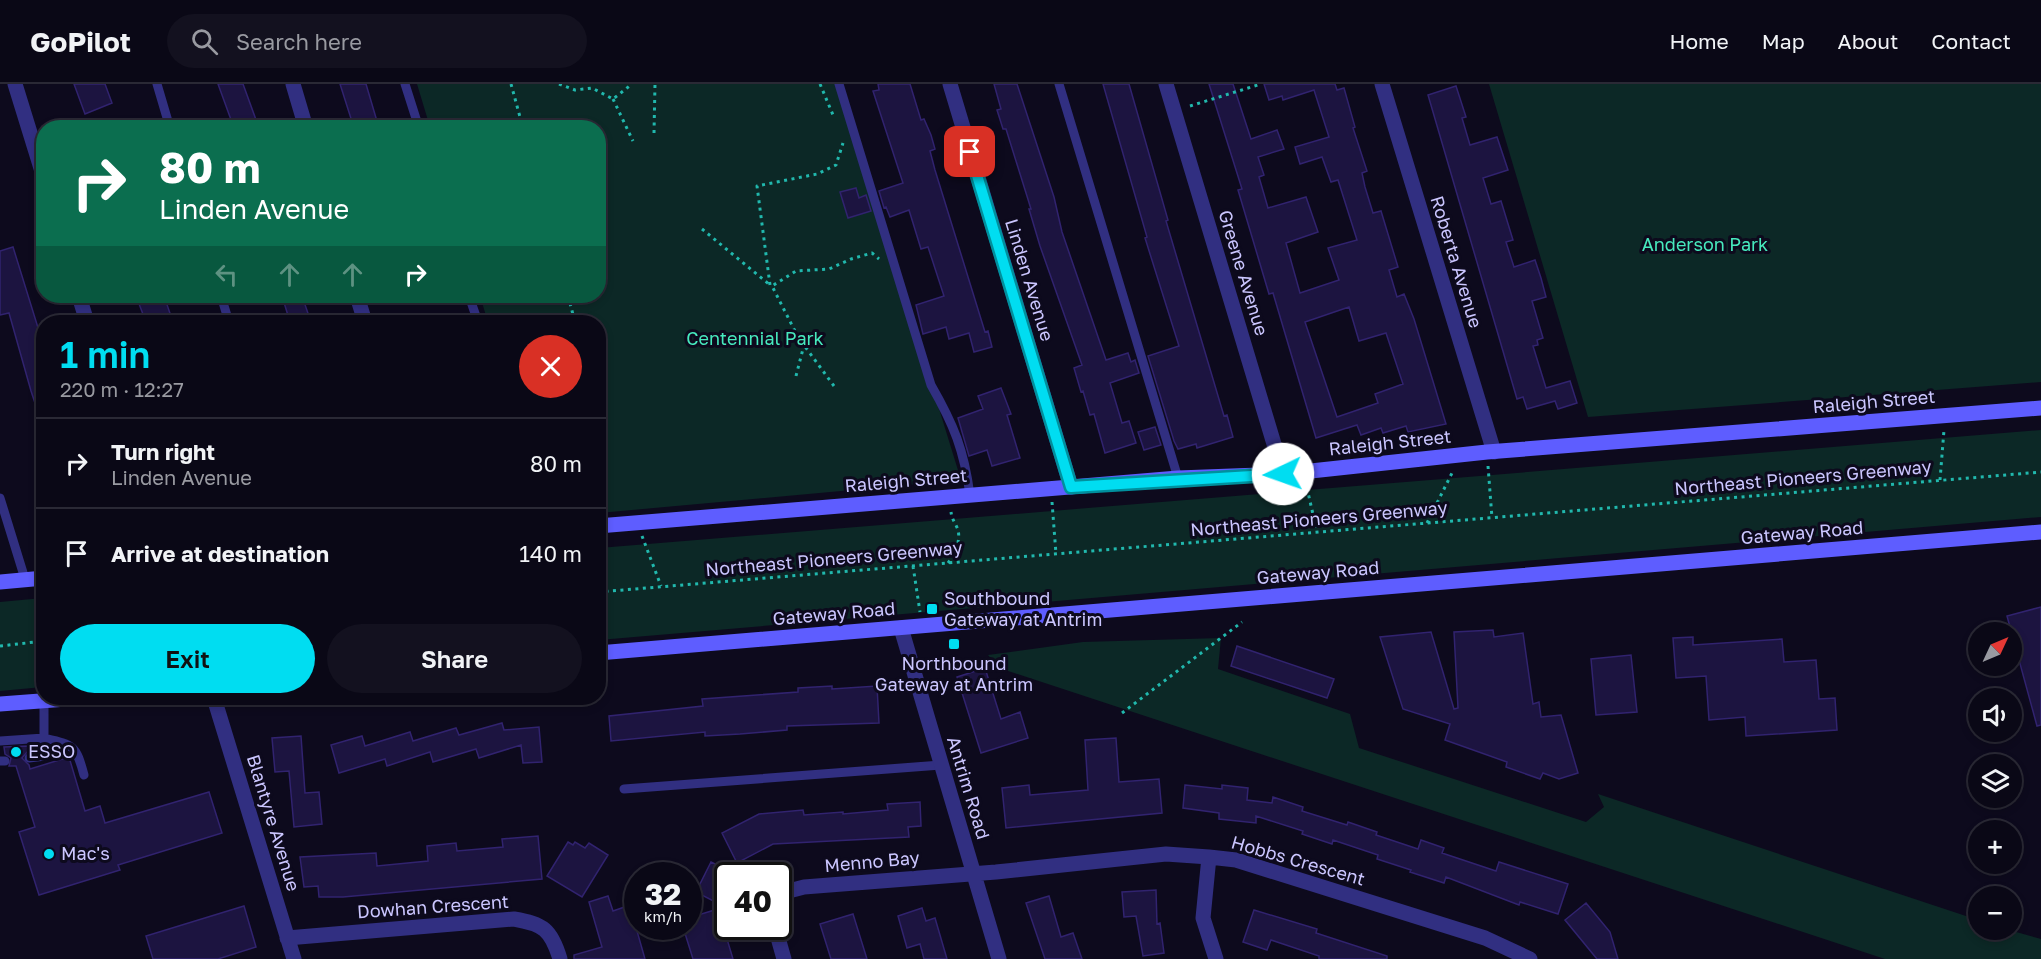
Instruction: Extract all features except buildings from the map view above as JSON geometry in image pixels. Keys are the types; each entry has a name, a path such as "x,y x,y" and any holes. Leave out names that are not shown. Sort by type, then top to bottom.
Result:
{"main road":[{"name":"Raleigh Street","path":"606,525 1178,478 1283,474 1490,452 2041,408"},
{"name":"Gateway Road","path":"606,652 2041,532"},
{"path":"0,582 36,578"},
{"path":"0,704 36,702"}],"street":[{"path":"15,84 36,152"},
{"path":"293,84 304,120"},
{"name":"Linden Avenue","path":"950,84 1071,487"},
{"name":"Greene Avenue","path":"1166,84 1283,474"},
{"name":"Roberta Avenue","path":"1382,84 1490,452"},
{"name":"Antrim Road","path":"901,628 999,959"},
{"name":"Blantyre Avenue","path":"216,705 294,959"},
{"name":"Hobbs Crescent","path":"973,873 1166,854 1236,860 1485,938 1530,959"},
{"path":"1209,857 1203,918 1216,959"},
{"name":"Menno Bay","path":"792,890 804,887 973,873"},
{"name":"Dowhan Crescent","path":"287,938 514,919 540,924 554,941 560,959"},
{"path":"779,940 784,959"}],"lane":[{"path":"157,84 168,120"},
{"path":"405,84 416,120"},
{"path":"840,84 931,386 953,422 965,462 970,495"},
{"path":"1059,84 1178,478"},
{"path":"0,498 25,579"},
{"path":"29,758 45,756 44,705"},
{"path":"0,741 44,738 68,743 78,751 84,775"},
{"path":"624,789 940,765"}],"path":[{"path":"511,84 521,120"},
{"path":"559,84 574,90 591,86 613,99 633,141"},
{"path":"613,99 632,84"},
{"path":"654,133 655,84"},
{"path":"820,84 836,122"},
{"path":"1190,106 1261,84"},
{"path":"834,386 804,345 771,285 757,186 818,174 837,165 844,143 840,132"},
{"path":"702,229 771,285"},
{"path":"771,285 796,271 829,269 872,253 881,262"},
{"path":"796,376 804,345"},
{"path":"1940,480 1944,450 1944,416"},
{"path":"1490,452 1492,518"},
{"path":"1427,523 1460,455"},
{"path":"1304,472 1317,532"},
{"name":"Northeast Pioneers Greenway","path":"606,591 2041,472"},
{"path":"948,563 954,554 958,531 952,522 950,497"},
{"path":"1052,499 1056,554"},
{"path":"636,523 661,587"},
{"path":"913,566 922,626"},
{"path":"1122,713 1242,622"},
{"path":"0,646 36,642"}],"green space":[{"name":"Centennial Park","path":"417,84 839,84 961,480 606,512 606,315 486,315 482,303 606,303 606,120 428,120"},
{"name":"Anderson Park","path":"1489,84 2041,84 2041,382 1588,417"},
{"path":"2041,430 2041,517 606,639 606,547"},
{"path":"36,599 36,688 0,691 0,602"},
{"path":"1221,638 1218,669 1350,714 1359,748 1586,822 1604,807 1598,794 1968,917 1968,940 2022,940 2022,934 2041,939 2041,959 1885,959 999,668 988,655 1083,642"}],"place":[{"name":"Southbound Gateway at Antrim","path":"932,609"},
{"name":"Northbound Gateway at Antrim","path":"954,644"},
{"name":"ESSO","path":"16,752"},
{"name":"Mac's","path":"49,854"}],"route":[{"path":"970,152 1071,487 1178,478 1283,474"}]}
